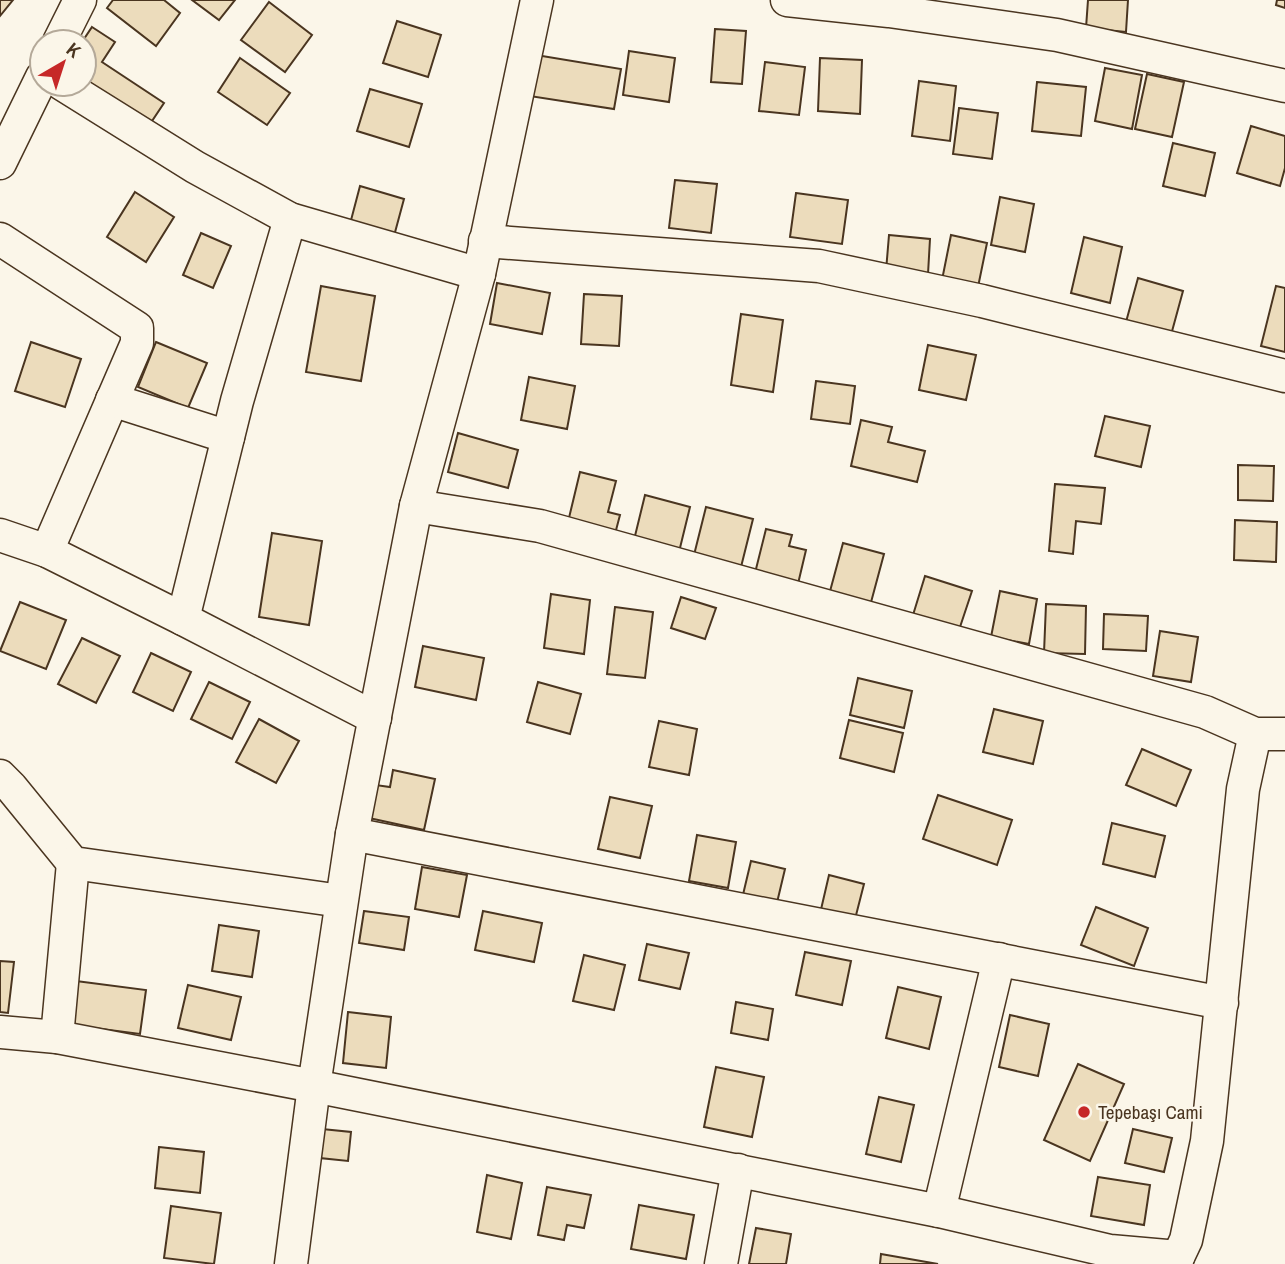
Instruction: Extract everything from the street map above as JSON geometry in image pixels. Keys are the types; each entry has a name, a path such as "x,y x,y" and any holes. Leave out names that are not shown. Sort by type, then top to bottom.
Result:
{"street":[{"path":"66,28 80,0"},
{"path":"291,1264 314,1086 352,834 416,506 479,274 537,0"},
{"path":"787,0 889,11 1057,35 1285,86"},
{"path":"0,163 32,98"},
{"path":"84,98 195,167 290,219 479,274"},
{"path":"183,619 237,401 290,219"},
{"path":"0,239 137,328 137,343 47,551"},
{"path":"485,241 820,266 982,301 1285,376"},
{"path":"112,400 228,437"},
{"path":"0,1032 57,1037 738,1170 939,1211 1108,1257 1180,1260 1207,1141 1243,789 1270,734 1205,712 540,526 416,506"},
{"path":"0,535 47,551 375,718"},
{"path":"0,776 73,863 341,901"},
{"path":"352,834 1222,1003"},
{"path":"57,1037 73,863"},
{"path":"939,1211 999,959"},
{"path":"721,1264 738,1170"}],"building":[{"path":"0,0 13,0 0,16"},
{"path":"113,0 164,0 180,13 156,46 107,8"},
{"path":"192,0 235,0 219,20"},
{"path":"1088,0 1128,0 1126,32 1086,28"},
{"path":"1277,0 1285,0 1285,8 1276,5"},
{"path":"269,2 312,35 285,72 241,40"},
{"path":"397,21 441,35 428,77 383,63"},
{"path":"715,29 746,31 742,84 711,82"},
{"path":"98,31 115,42 102,62 164,103 144,133 98,95"},
{"path":"629,51 675,58 669,102 623,95"},
{"path":"530,54 621,69 614,109 523,95"},
{"path":"240,58 290,93 267,125 218,92"},
{"path":"820,58 862,60 860,114 818,111"},
{"path":"765,62 805,67 799,115 759,111"},
{"path":"1105,68 1142,75 1132,129 1095,121"},
{"path":"1147,74 1184,82 1172,137 1135,129"},
{"path":"919,81 956,86 950,141 912,136"},
{"path":"1037,82 1086,87 1081,136 1032,131"},
{"path":"370,89 422,104 409,147 357,131"},
{"path":"959,108 998,113 992,159 953,154"},
{"path":"1251,126 1285,136 1285,168 1280,186 1237,173"},
{"path":"1173,143 1215,153 1205,196 1163,186"},
{"path":"675,180 717,184 711,233 669,228"},
{"path":"360,186 404,199 394,236 350,224"},
{"path":"135,192 174,217 146,262 107,237"},
{"path":"796,193 848,200 842,244 790,237"},
{"path":"1000,197 1034,204 1025,252 991,245"},
{"path":"201,233 231,246 213,288 183,275"},
{"path":"889,235 930,239 928,274 886,271"},
{"path":"951,235 987,243 978,287 942,280"},
{"path":"1084,237 1122,247 1110,303 1071,293"},
{"path":"1138,278 1183,291 1171,335 1126,322"},
{"path":"497,283 550,293 542,334 490,324"},
{"path":"321,286 375,296 361,381 306,372"},
{"path":"1276,286 1285,288 1285,352 1261,346"},
{"path":"584,294 622,296 619,346 581,344"},
{"path":"741,314 783,320 773,392 731,385"},
{"path":"31,342 81,359 65,407 15,391"},
{"path":"156,342 207,363 188,408 138,387"},
{"path":"928,345 976,355 966,400 919,390"},
{"path":"529,377 575,386 567,429 521,420"},
{"path":"816,381 855,386 850,424 811,419"},
{"path":"1105,416 1150,426 1141,467 1095,456"},
{"path":"861,420 892,427 888,442 925,451 917,482 851,466"},
{"path":"458,433 518,450 508,488 448,472"},
{"path":"1238,465 1274,466 1273,501 1238,500"},
{"path":"580,472 616,481 608,512 620,515 615,534 568,522"},
{"path":"1055,484 1105,488 1101,524 1076,521 1073,554 1049,551"},
{"path":"645,495 690,507 679,552 634,540"},
{"path":"706,507 753,519 740,571 693,559"},
{"path":"1235,520 1277,522 1276,562 1234,560"},
{"path":"766,529 792,535 789,546 806,550 797,588 754,577"},
{"path":"272,533 322,541 309,625 259,617"},
{"path":"843,543 884,554 870,606 829,595"},
{"path":"925,576 972,591 959,630 913,615"},
{"path":"1000,591 1037,599 1029,644 991,637"},
{"path":"551,594 590,600 584,654 544,648"},
{"path":"681,597 716,608 705,639 671,628"},
{"path":"20,602 66,620 46,669 0,651"},
{"path":"1046,604 1086,606 1085,654 1044,653"},
{"path":"615,607 653,612 645,678 607,674"},
{"path":"1104,614 1148,616 1146,651 1103,649"},
{"path":"1160,631 1198,637 1191,682 1153,676"},
{"path":"82,638 120,656 96,703 58,684"},
{"path":"423,646 484,658 476,700 415,687"},
{"path":"151,653 191,672 173,711 133,692"},
{"path":"858,678 912,691 904,728 850,715"},
{"path":"209,682 250,702 232,739 191,719"},
{"path":"538,682 581,694 570,734 527,722"},
{"path":"994,709 1043,721 1033,764 983,752"},
{"path":"259,719 299,741 276,783 236,762"},
{"path":"849,720 903,733 894,772 840,758"},
{"path":"659,721 697,729 689,775 649,767"},
{"path":"1142,749 1191,770 1176,806 1126,785"},
{"path":"393,770 435,779 424,830 369,818 376,785 390,787"},
{"path":"938,795 1012,820 997,865 923,839"},
{"path":"610,797 652,806 640,858 598,849"},
{"path":"1112,823 1165,836 1155,877 1103,864"},
{"path":"697,835 736,842 728,888 689,881"},
{"path":"751,861 785,869 775,911 741,903"},
{"path":"422,867 467,875 459,917 415,909"},
{"path":"829,875 864,884 853,927 819,918"},
{"path":"1096,907 1148,928 1134,966 1081,945"},
{"path":"364,911 409,917 404,950 359,943"},
{"path":"483,911 542,923 534,962 475,950"},
{"path":"219,925 259,931 252,977 212,971"},
{"path":"647,944 689,953 680,989 639,980"},
{"path":"805,952 851,961 842,1005 796,995"},
{"path":"584,955 625,965 614,1010 573,1001"},
{"path":"0,961 14,962 8,1013 0,1012"},
{"path":"76,981 146,990 140,1034 71,1025"},
{"path":"188,985 241,997 231,1040 178,1028"},
{"path":"898,987 941,997 929,1049 886,1038"},
{"path":"736,1002 773,1009 768,1040 731,1033"},
{"path":"348,1012 391,1017 386,1068 343,1063"},
{"path":"1010,1015 1049,1024 1038,1076 999,1067"},
{"name":"Tepebaşı Cami","path":"1078,1064 1124,1084 1090,1161 1044,1140"},
{"path":"716,1067 764,1077 752,1137 704,1127"},
{"path":"879,1097 914,1105 901,1162 866,1154"},
{"path":"322,1129 351,1132 348,1161 320,1158"},
{"path":"1133,1129 1172,1138 1164,1172 1125,1163"},
{"path":"159,1147 204,1152 200,1193 155,1188"},
{"path":"487,1175 522,1183 511,1239 477,1232"},
{"path":"1098,1177 1150,1185 1144,1225 1091,1216"},
{"path":"547,1187 591,1195 584,1228 567,1225 564,1240 538,1235"},
{"path":"639,1205 694,1215 686,1259 631,1249"},
{"path":"171,1206 221,1213 214,1264 164,1258"},
{"path":"756,1228 791,1234 786,1264 749,1264"},
{"path":"881,1254 938,1264 880,1264"}],"place":[{"name":"Tepebaşı Cami","path":"1084,1112"}]}
